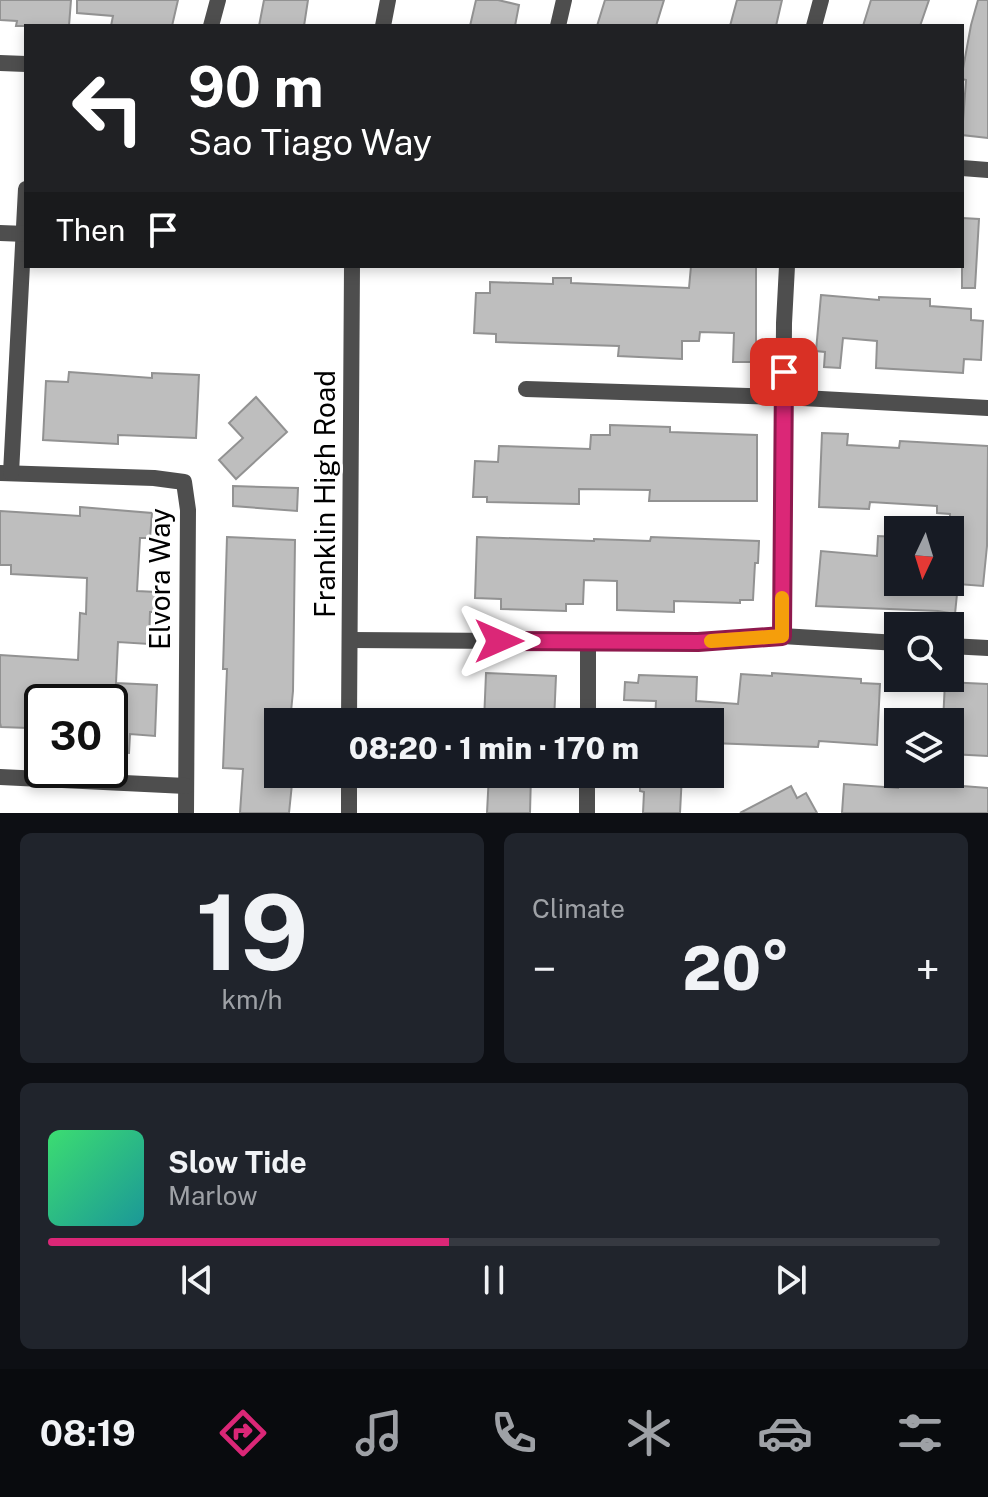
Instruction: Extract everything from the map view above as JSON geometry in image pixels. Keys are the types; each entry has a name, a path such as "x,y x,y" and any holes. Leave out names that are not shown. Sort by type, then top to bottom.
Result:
{"street":[{"path":"212,24 218,0"},
{"path":"383,24 388,0"},
{"path":"558,24 564,0"},
{"path":"815,24 821,0"},
{"path":"0,63 24,64"},
{"path":"964,168 988,170"},
{"path":"0,233 24,234 5,473"},
{"name":"Franklin High Road","path":"349,708 352,268"},
{"path":"782,636 787,268"},
{"path":"526,389 784,397 988,408"},
{"name":"Elvora Way","path":"5,473 154,478 184,482 188,510 186,813"},
{"path":"350,640 698,642 782,636 884,642"},
{"path":"588,641 588,708"},
{"path":"964,647 988,648"},
{"path":"0,777 186,786"},
{"path":"349,788 349,813"},
{"path":"587,788 587,813"}],"building":[{"path":"0,0 71,0 69,24 16,26 17,21 0,20"},
{"path":"77,0 178,0 172,24 111,24 113,16 77,13"},
{"path":"264,0 308,0 304,24 259,24"},
{"path":"476,0 498,0 519,5 515,24 470,24"},
{"path":"605,0 664,0 657,24 598,24"},
{"path":"737,0 782,0 776,24 731,24"},
{"path":"871,0 929,0 921,24 864,24"},
{"path":"978,0 988,0 988,138 964,135 964,63"},
{"path":"964,218 979,219 975,288 962,288"},
{"path":"691,268 756,268 756,362 733,362 734,333 700,332 699,341 682,341 682,359 618,356 619,346 496,342 496,334 474,333 476,293 490,293 490,282 553,284 553,278 571,278 571,283 689,288"},
{"path":"821,295 879,300 879,297 930,299 930,306 971,309 971,320 983,321 981,360 964,359 963,373 876,368 877,341 843,338 840,368 824,367 825,352 816,351"},
{"path":"69,372 152,378 152,373 199,375 196,438 118,435 118,444 43,440 46,381 68,382"},
{"path":"256,397 287,432 236,479 219,460 243,438 229,423"},
{"path":"610,425 670,427 670,432 757,435 757,501 649,501 650,490 579,489 579,504 487,502 487,497 473,497 475,461 498,462 499,446 590,449 591,435 610,435"},
{"path":"822,433 848,434 847,445 899,448 900,441 988,446 987,546 983,586 964,584 964,516 937,513 937,506 870,502 869,509 819,507"},
{"path":"233,486 298,488 297,511 233,506"},
{"path":"80,507 152,513 150,538 140,538 137,591 156,592 155,612 150,612 149,644 118,642 116,683 157,685 155,736 130,734 129,753 128,684 24,684 24,728 1,727 0,723 0,655 78,660 80,613 86,614 87,578 11,574 11,565 0,565 0,511 80,516"},
{"path":"878,536 884,536 884,596 957,596 955,612 816,606 821,551 877,556"},
{"path":"227,537 295,540 291,708 264,708 264,788 292,788 289,813 240,813 243,769 223,768 227,669 223,669"},
{"path":"477,537 650,541 651,537 759,541 753,600 740,600 740,603 674,601 674,612 617,610 617,581 584,580 583,604 566,604 566,611 501,609 501,599 475,598"},
{"path":"486,673 556,676 555,708 485,708"},
{"path":"772,673 861,679 861,683 880,684 877,745 819,741 818,747 724,743 724,708 656,708 656,701 624,700 625,682 638,683 639,675 697,677 696,701 738,704 741,674 772,676"},
{"path":"964,683 988,684 988,756 964,755 964,708 944,708 944,692 964,692"},
{"path":"844,784 884,788 988,788 988,813 842,813"},
{"path":"791,786 797,798 806,793 817,813 740,813"},
{"path":"488,788 531,788 530,813 487,813"},
{"path":"640,788 681,788 680,813 643,813 644,792"}],"slow traffic":[{"path":"711,641 782,636 782,598"}],"route":[{"path":"499,641 698,642 782,636 784,372"}]}
